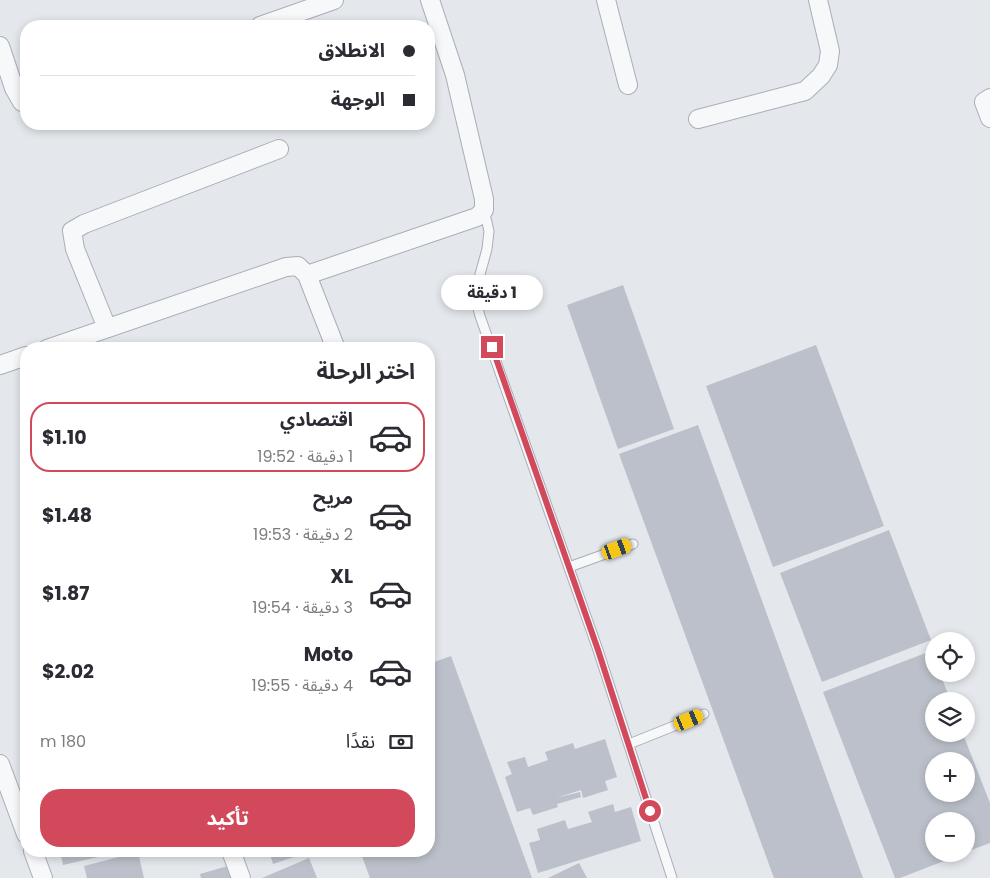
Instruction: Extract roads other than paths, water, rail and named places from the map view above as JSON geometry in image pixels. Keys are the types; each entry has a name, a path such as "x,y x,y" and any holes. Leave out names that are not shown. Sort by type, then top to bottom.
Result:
{"street":[{"path":"277,20 334,0"},
{"path":"307,275 477,217 484,210 484,199 455,75 430,0"},
{"path":"606,0 628,85"},
{"path":"698,120 805,91 821,76 828,65 830,51 818,0"},
{"path":"0,46 14,88 20,98"},
{"path":"990,98 984,102 990,118"},
{"path":"106,328 75,249 72,231 84,224 279,149"},
{"path":"68,342 286,267 298,266 307,275 333,342"},
{"path":"0,365 20,358"},
{"path":"0,764 20,818"},
{"path":"35,857 43,878"},
{"path":"233,857 241,878"}],"lane":[{"path":"484,210 489,231 487,249 475,297 480,316 598,650 672,878"},
{"path":"569,567 633,544"},
{"path":"629,744 704,714"}]}
